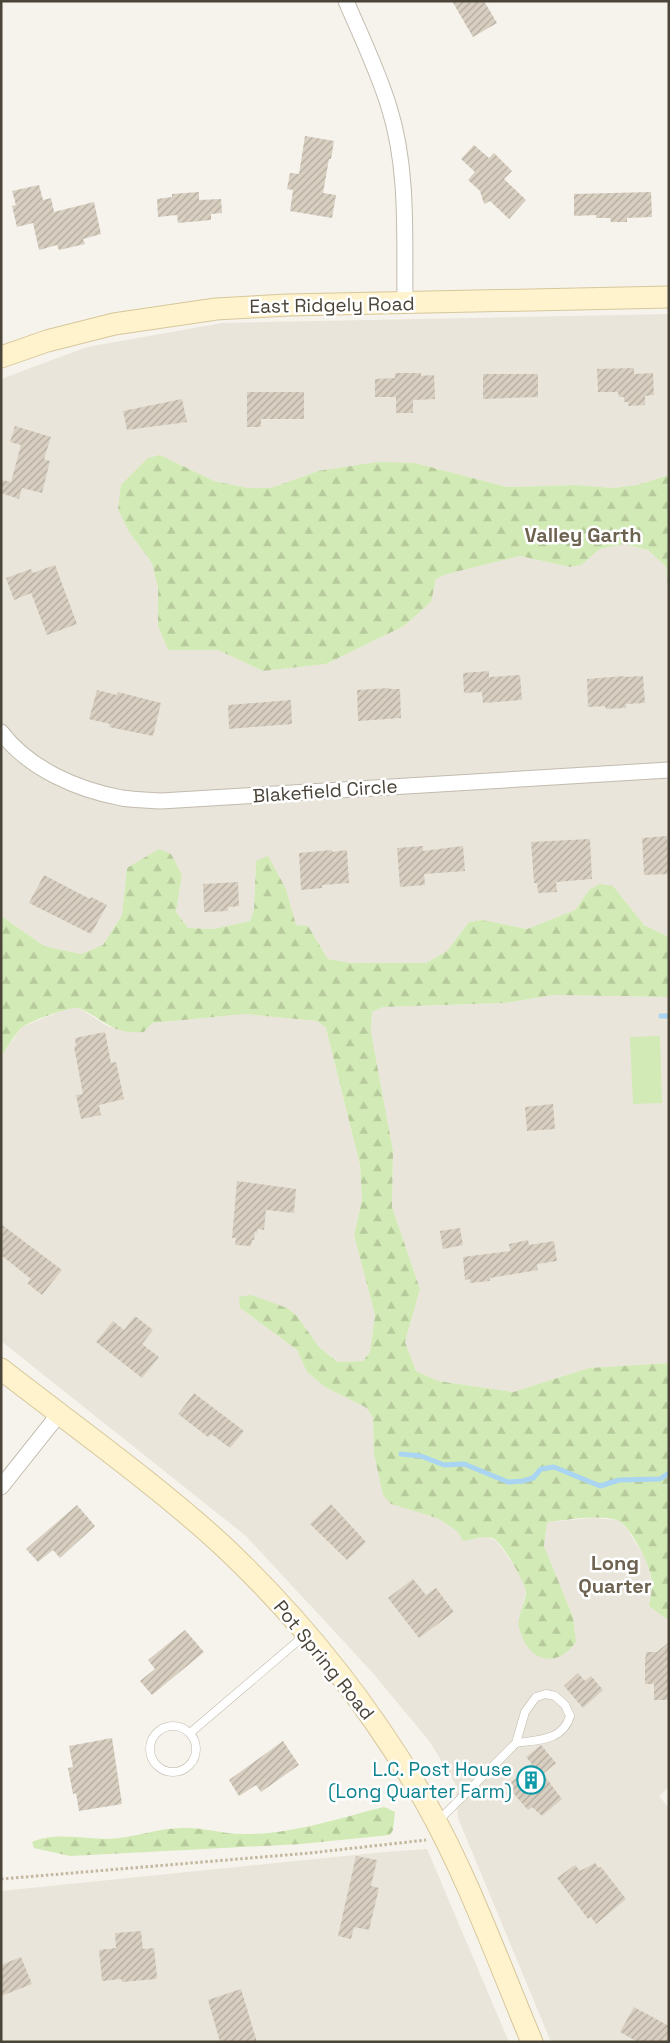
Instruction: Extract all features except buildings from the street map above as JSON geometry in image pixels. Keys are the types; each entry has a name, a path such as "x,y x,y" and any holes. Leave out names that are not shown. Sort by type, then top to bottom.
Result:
{"street":[{"path":"346,1 390,108 399,150 404,201 405,304"},
{"name":"East Ridgely Road","path":"1,357 83,331 182,312 253,307 669,297"},
{"name":"Blakefield Circle","path":"1,732 25,756 55,776 86,789 122,798 161,801 669,770"},
{"name":"Pot Spring Road","path":"1,1369 164,1497 220,1544 260,1583 307,1634 338,1672 378,1727 440,1830 532,2042"},
{"path":"1,1487 59,1414"}],"lane":[{"path":"190,1733 307,1634"},
{"path":"440,1830 516,1744 524,1712 536,1697 546,1694 555,1696 565,1705 570,1716 568,1725 548,1739 516,1744"},
{"path":"169,1725 184,1728 190,1733 196,1747 196,1754 188,1767 173,1772 159,1768 150,1755 149,1747 155,1733 169,1725"}],"path":[{"path":"1,1879 310,1853 440,1830"}],"shaded area":[{"path":"669,314 669,475 637,485 612,488 576,485 507,487 415,463 318,471 271,488 248,488 214,481 160,455 129,532 152,563 158,588 158,626 168,650 218,650 263,671 326,664 404,626 431,602 436,579 447,574 520,556 570,567 581,565 600,549 624,544 648,550 666,567 669,598 669,937 644,925 613,886 589,890 575,910 527,929 482,920 469,922 447,951 426,963 351,963 328,959 308,926 296,925 286,889 256,861 254,910 250,921 213,929 188,928 176,912 182,875 127,868 122,915 103,945 81,954 44,946 3,917 1,914 1,379 87,347 222,323"},
{"path":"553,995 669,997 669,1363 589,1368 513,1392 438,1381 416,1371 405,1342 420,1289 392,1207 393,1151 371,1032 372,1012 383,1007 505,1003"},
{"path":"77,1007 109,1027 144,1032 152,1023 245,1014 317,1021 326,1028 360,1165 362,1200 354,1235 375,1315 370,1352 363,1361 339,1362 319,1347 297,1316 240,1308 297,1350 307,1372 325,1387 367,1408 373,1418 374,1454 383,1494 391,1504 437,1518 457,1531 463,1541 486,1537 497,1541 523,1579 526,1591 519,1625 573,1617 544,1546 547,1522 594,1518 618,1520 627,1529 646,1559 652,1582 649,1606 669,1621 669,1787 659,1796 669,1808 669,2042 551,2042 458,1818 455,1783 430,1742 372,1672 246,1536 1,1341 1,1057 22,1027 66,1009"},
{"path":"427,1849 509,2042 1,2042 1,1891"}],"green space":[{"path":"160,455 214,481 248,488 271,488 318,471 378,462 415,463 507,487 576,485 613,488 637,485 669,475 669,598 666,567 648,550 624,544 600,549 581,565 570,567 520,556 447,574 436,579 431,602 404,626 326,664 263,671 218,650 168,650 158,626 158,588 152,563 129,532 118,509 121,485 148,458"},
{"path":"159,849 171,854 182,875 176,912 188,928 213,929 250,921 254,910 256,861 268,856 286,889 296,925 308,926 328,959 351,963 426,963 447,951 469,922 482,920 527,929 575,910 589,890 600,884 613,886 644,925 669,937 669,997 553,995 505,1003 383,1007 372,1012 371,1032 393,1151 392,1207 420,1289 405,1342 416,1371 438,1381 513,1392 589,1368 669,1363 669,1621 649,1606 652,1583 649,1568 640,1548 623,1524 610,1518 583,1518 547,1522 544,1546 573,1617 576,1642 559,1657 551,1659 542,1658 535,1654 528,1647 519,1627 519,1619 526,1593 523,1582 499,1543 488,1537 463,1541 457,1531 437,1518 391,1504 383,1495 374,1454 373,1418 367,1408 325,1387 307,1372 297,1350 240,1308 239,1297 251,1295 287,1308 297,1316 319,1347 338,1362 363,1361 370,1352 375,1315 354,1235 362,1200 360,1165 326,1028 317,1021 245,1014 152,1023 144,1032 133,1032 116,1029 88,1012 75,1008 50,1015 21,1028 1,1057 1,914 44,946 81,954 103,945 122,915 127,868"},
{"path":"660,1036 662,1103 633,1104 630,1037"},
{"path":"384,1807 395,1812 393,1830 390,1835 301,1844 70,1856 34,1848 32,1842 50,1837 107,1839 177,1828 195,1828 240,1834 265,1833 316,1825"}],"waterway":[{"path":"661,1016 669,1016"},
{"path":"401,1454 421,1456 444,1465 464,1464 508,1482 533,1478 541,1469 554,1467 600,1486 619,1480 660,1479 669,1473"}],"place":[{"name":"L.C. Post House (Long Quarter Farm)","path":"531,1780"}],"district":[{"name":"Valley Garth","path":"583,535"},
{"name":"Long Quarter","path":"615,1574"}]}
